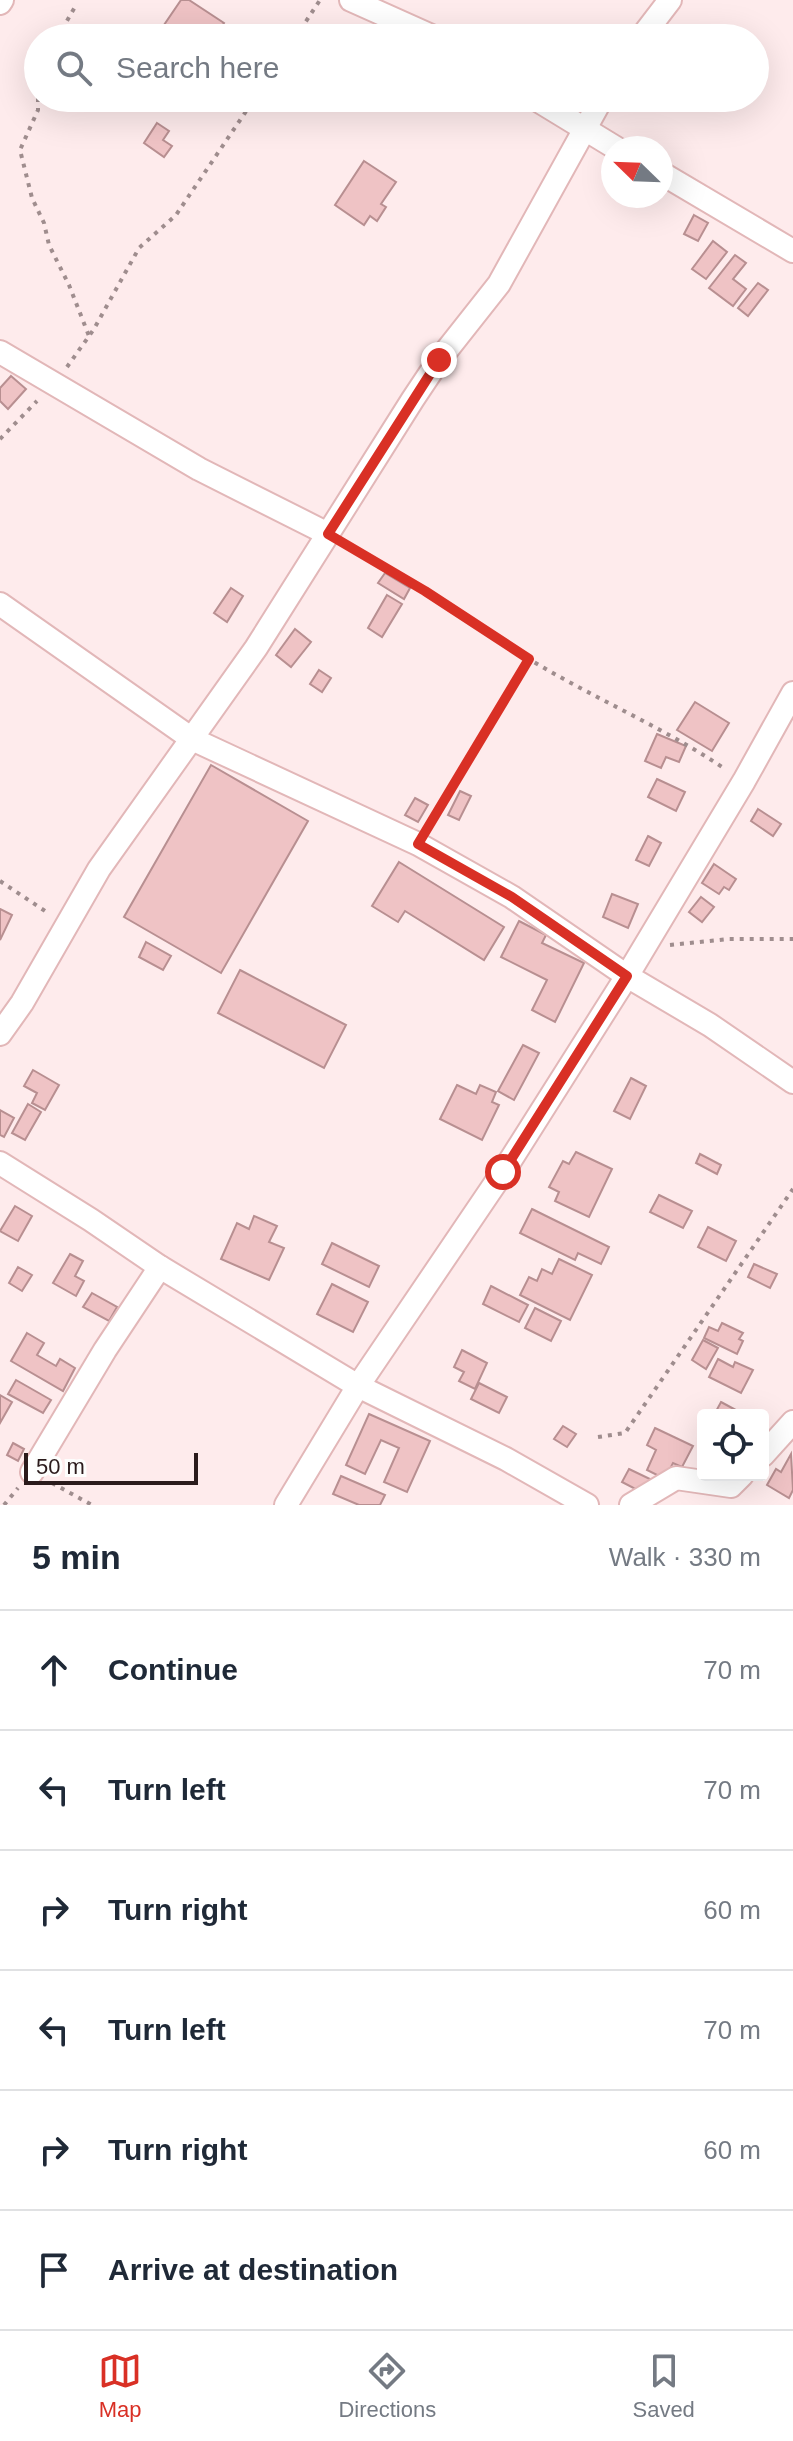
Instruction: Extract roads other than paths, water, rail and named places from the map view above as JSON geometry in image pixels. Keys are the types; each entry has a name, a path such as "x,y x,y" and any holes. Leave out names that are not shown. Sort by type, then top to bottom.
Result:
{"street":[{"path":"351,0 405,24"},
{"path":"652,24 670,0"},
{"path":"556,112 601,140"},
{"path":"0,1034 22,1003 99,869 256,648 430,373 499,284 595,112"},
{"path":"673,180 793,251"},
{"path":"0,352 199,469 328,534"},
{"path":"0,604 192,739 418,844 512,897 627,976 710,1025 793,1082"},
{"path":"286,1505 358,1386 503,1172 627,976 793,693"},
{"path":"0,1163 160,1267 358,1386 506,1459 587,1505"},
{"path":"32,1472 105,1350 160,1267"},
{"path":"769,1448 793,1422"},
{"path":"631,1505 676,1478 731,1486 736,1481"}]}
